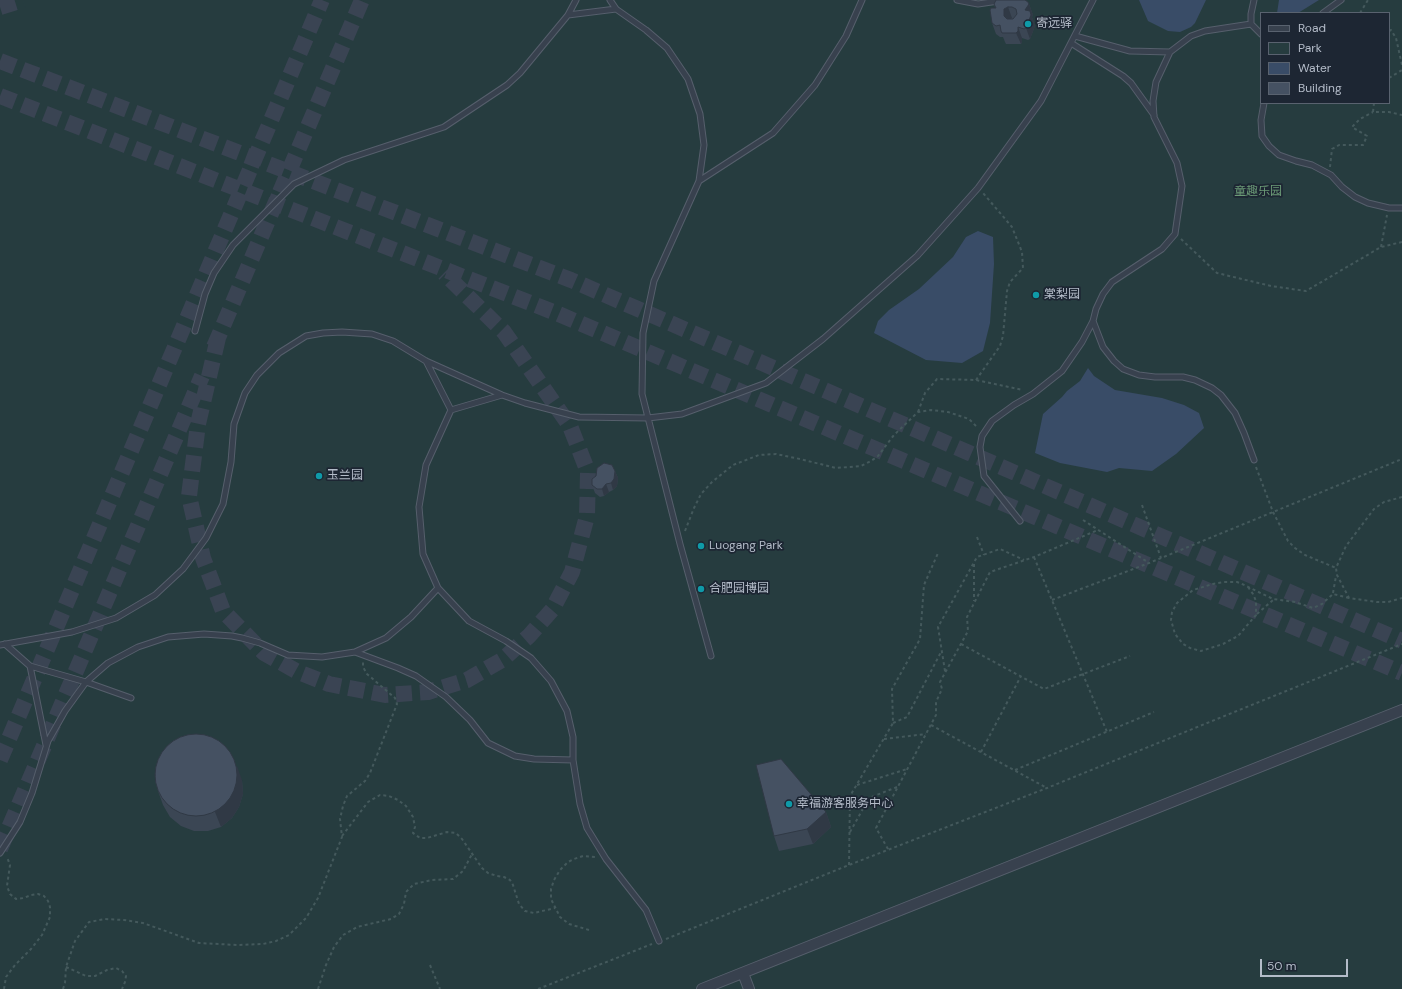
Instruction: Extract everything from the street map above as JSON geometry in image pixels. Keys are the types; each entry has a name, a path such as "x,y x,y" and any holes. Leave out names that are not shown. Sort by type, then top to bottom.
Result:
{"street":[{"path":"702,989 1402,710"},
{"path":"743,973 749,989"}],"lane":[{"path":"195,331 205,294 214,273 233,245 294,184 344,160 444,127 507,85 520,73 568,15 576,0"},
{"path":"610,0 616,9 646,30 667,48 688,79 700,114 704,145 699,182 654,281 643,333 642,394 680,544 711,656"},
{"path":"699,182 773,133 816,85 846,36 862,0"},
{"path":"957,0 978,4 1005,0"},
{"path":"3,645 72,632 116,618 155,595 183,569 206,538 223,504 231,462 234,424 245,393 256,375 279,353 306,336 342,332 372,334 393,340 426,361 502,395 525,403 579,417 648,418 682,414 766,383 823,339 917,256 978,188 1041,100 1093,0"},
{"path":"1254,0 1251,14 1251,24 1260,33"},
{"path":"1324,12 1341,0"},
{"path":"568,15 616,9"},
{"path":"1154,117 1153,101 1156,82 1170,52 1191,36 1205,31 1251,24"},
{"path":"1074,36 1130,52 1170,52"},
{"path":"1020,521 984,476 980,447 982,436 992,421 1014,405 1033,394 1062,371 1082,342 1101,299 1112,282 1162,249 1175,234 1182,186 1177,163 1154,117 1130,83 1123,76 1071,43"},
{"path":"1264,104 1261,120 1262,136 1268,146 1279,155 1296,161 1312,164 1329,174 1355,197 1368,203 1388,208 1402,208"},
{"path":"1092,321 1103,348 1114,361 1123,368 1139,375 1156,377 1183,377 1195,380 1212,388 1221,395 1235,413 1254,460"},
{"path":"426,361 451,410"},
{"path":"502,395 451,410 426,465 419,507 423,554 438,588 469,621 506,641 531,658 551,682 567,711 573,737 573,760 580,804 587,828 606,859 646,910 659,941"},
{"path":"0,852 20,822 32,793 46,746 65,711 86,682 108,663 138,647 168,637 204,634 232,636 260,643 288,655 322,657 355,652 386,638 411,617 438,588"},
{"path":"3,645 30,666 86,682 130,698"},
{"path":"355,652 416,676 446,697 470,720 488,743 515,756 534,759 573,760"},
{"path":"30,666 46,746"}],"path":[{"path":"1361,12 1368,0"},
{"path":"1390,30 1396,38 1402,65"},
{"path":"1390,77 1402,70"},
{"path":"1373,112 1374,104"},
{"path":"1329,174 1332,149 1339,145 1363,145 1367,136 1352,127 1360,119 1373,112 1389,112 1402,115"},
{"path":"976,380 1000,346 1003,336 1007,291 1010,282 1023,268 1022,252 1012,227 978,188"},
{"path":"1381,247 1388,208"},
{"path":"1175,234 1217,273 1271,286 1306,291 1381,247 1402,242"},
{"path":"680,544 701,494 712,482 733,465 759,455 776,454 836,468 861,466 878,456 894,435 918,412 925,393 937,379 976,380 1021,389 1033,394"},
{"path":"918,412 931,410 948,412 969,419 977,426 982,436"},
{"path":"1052,600 1149,563 1402,459"},
{"path":"1254,460 1273,512 1288,541 1305,555 1336,568"},
{"path":"1349,598 1337,575 1336,568 1346,546 1374,509 1384,502 1402,497"},
{"path":"1142,505 1161,558"},
{"path":"1083,520 1149,563"},
{"path":"888,849 876,828 936,715 936,702 942,689 940,682 968,631 966,617 990,572 1034,557 1098,530"},
{"path":"977,537 984,555"},
{"path":"945,673 938,626 977,557 1000,549 1025,560"},
{"path":"849,865 850,796 893,723 892,690 920,639 924,585 938,553"},
{"path":"1034,557 1107,732"},
{"path":"974,563 974,603"},
{"path":"1273,600 1256,615 1238,636 1223,644 1201,651 1190,648 1180,642 1172,627 1172,612 1182,598 1193,590 1212,584 1233,582 1240,583 1273,600 1295,602 1313,608 1322,604 1333,594 1337,575"},
{"path":"1248,587 1254,594 1256,601 1256,615"},
{"path":"1333,594 1349,598 1382,602 1402,598"},
{"path":"961,644 1044,688 1130,656"},
{"path":"538,989 888,849 1047,788 1402,644"},
{"path":"893,723 907,717 942,650"},
{"path":"342,837 340,819 343,806 348,796 365,781 370,772 397,704 395,698 367,674 363,667 363,655"},
{"path":"981,752 1021,676"},
{"path":"1015,770 1154,712"},
{"path":"930,725 1047,788"},
{"path":"884,739 926,734"},
{"path":"857,785 907,769"},
{"path":"849,833 869,798 898,786"},
{"path":"63,989 66,967 75,941 89,922 105,919 143,923 199,943 237,945 263,944 276,941 289,935 306,918 318,898 342,837 368,802 380,795 389,796 406,806 413,817 415,827 413,833 420,838 427,838 447,832 456,834 462,839 482,868 488,873 510,880 519,904 525,911 534,913 555,908"},
{"path":"0,852 7,856 10,865 7,886 10,894 16,898 24,898 31,894 38,894 44,896 50,907 50,917 42,935 31,949 14,965 6,977 4,989"},
{"path":"318,989 334,947 343,935 357,927 391,919 399,914 404,904 406,892 414,884 432,880 453,879 463,871 472,854"},
{"path":"589,930 569,924 560,917 551,899 551,889 554,880 564,866 574,859 583,856 606,859"},
{"path":"430,965 440,989"},
{"path":"66,967 86,976 95,976 107,970 116,968 122,971 126,976 122,989"}],"green space":[{"name":"合肥园博园","path":"0,0 1402,0 1402,989 0,989"}],"water":[{"path":"1139,0 1206,0 1195,23 1191,27 1180,32 1168,31 1148,21"},
{"path":"1279,0 1319,0 1300,12 1277,12"},
{"path":"978,231 993,237 994,264 990,323 983,351 962,363 926,360 874,333 878,321 889,310 919,289 953,257 966,237"},
{"path":"1088,368 1094,376 1115,390 1162,398 1184,405 1199,413 1204,428 1176,454 1152,471 1119,468 1107,472 1060,463 1035,453 1043,414 1080,381"}],"building":[{"path":"996,0 1025,0 1028,2 1029,4 1025,10 1030,11 1031,15 1026,28 1024,29 1018,27 1018,31 1016,33 1002,33 1000,25 996,26 992,23 990,10 991,8 996,8 994,4","holes":["1012,7 1016,9 1017,14 1013,19 1007,19 1004,16 1004,9"]},
{"path":"604,463 612,465 615,471 614,479 611,483 606,484 602,489 597,489 592,485 592,479 596,476 597,468"},
{"path":"196,734 212,737 225,746 234,759 237,775 234,791 225,804 212,813 196,816 180,813 167,804 158,791 155,775 158,759 167,746 180,737"},
{"name":"幸福游客服务中心","path":"781,759 826,812 807,829 774,836 756,765"}],"tunnel":[{"path":"0,7 23,0"},
{"path":"0,760 322,0"},
{"path":"214,347 362,0"},
{"path":"0,61 571,280 1402,641"},
{"path":"0,96 556,313 1402,673"},
{"path":"218,338 198,424 189,496 203,558 223,611 264,653 298,672 329,684 385,695 428,692 467,680 502,660 529,636 552,610 572,572 587,516 588,472 570,426 504,332 444,273"},
{"path":"0,849 202,376"}],"place":[{"name":"寄远驿","path":"1028,24"},
{"name":"棠梨园","path":"1036,295"},
{"name":"玉兰园","path":"319,476"},
{"name":"Luogang Park","path":"701,546"},
{"name":"合肥园博园","path":"701,589"},
{"name":"幸福游客服务中心","path":"789,804"}],"park label":[{"name":"童趣乐园","path":"1258,192"}]}
